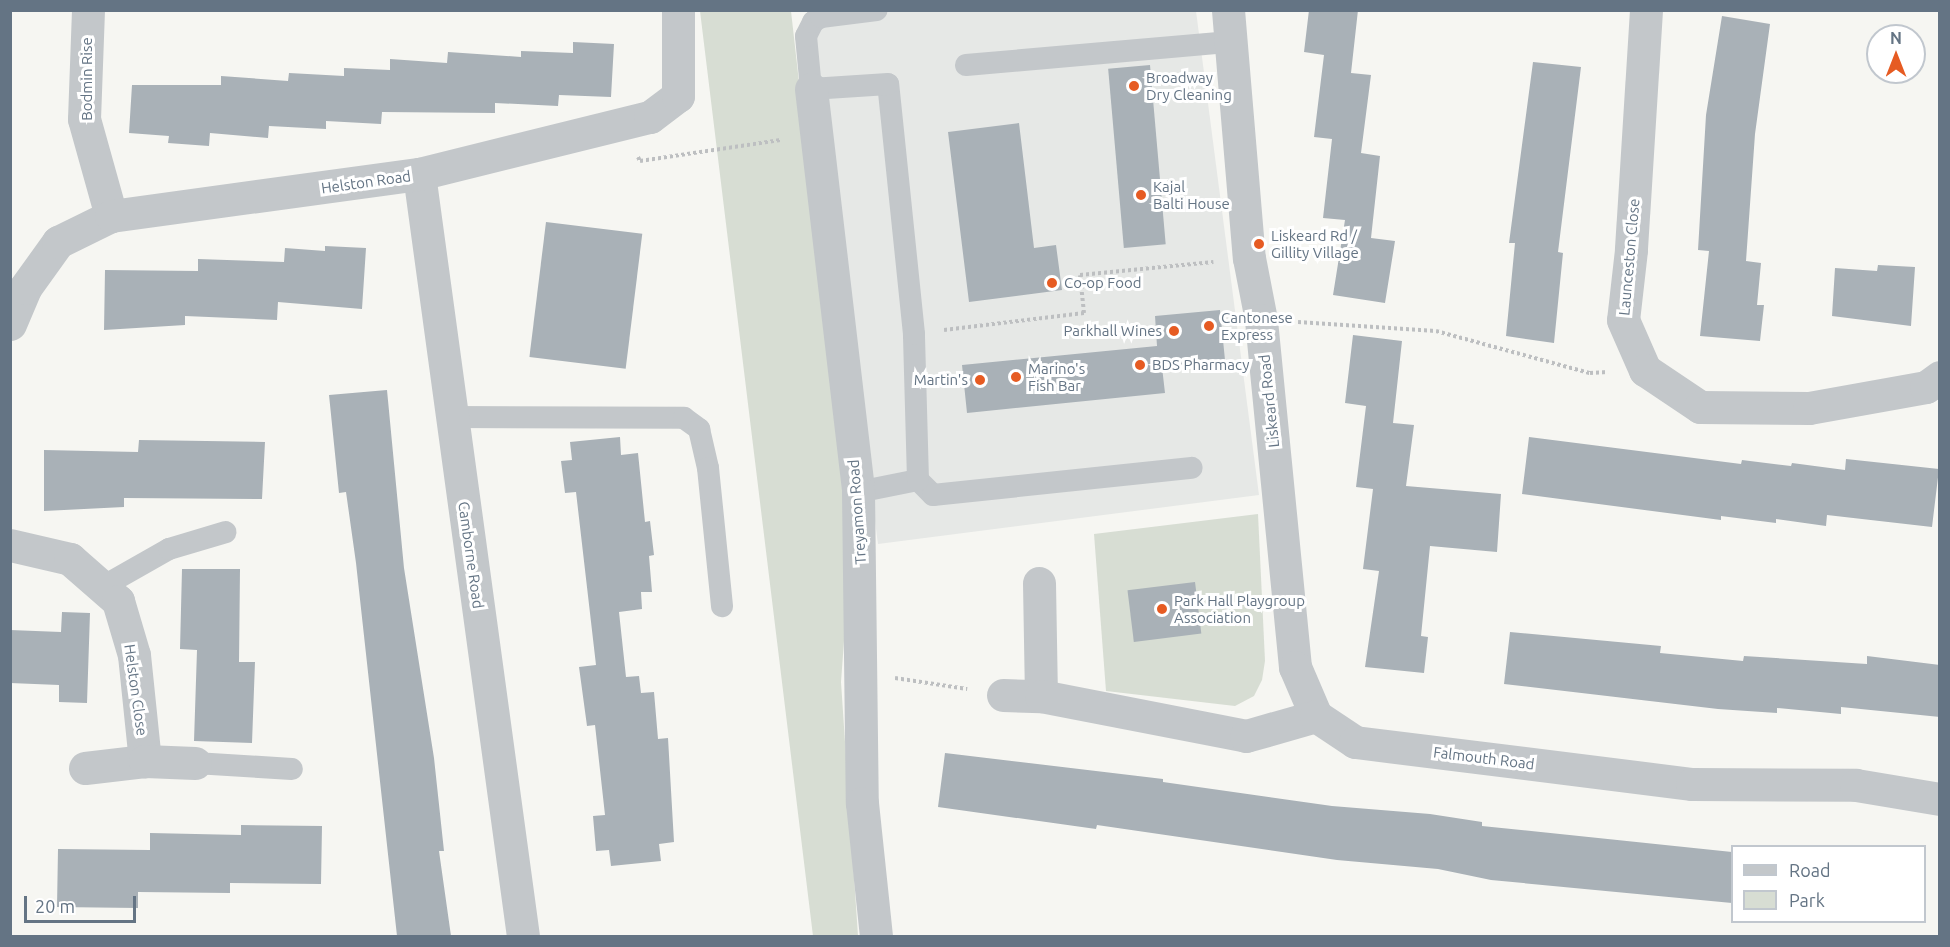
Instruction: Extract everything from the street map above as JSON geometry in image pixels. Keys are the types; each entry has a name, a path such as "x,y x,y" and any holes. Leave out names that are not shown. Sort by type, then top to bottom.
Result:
{"street":[{"name":"Bodmin Rise","path":"88,10 84,119 111,216"},
{"name":"Helston Road","path":"10,324 25,288 58,242 111,216 419,174 650,117 678,96 678,10"},
{"name":"Launceston Close","path":"1646,10 1631,250 1623,320 1646,370"},
{"name":"Liskeard Road","path":"1229,26 1249,258 1261,320 1295,668 1316,716"},
{"name":"Treyamon Road","path":"811,89 858,492 861,545 859,672 862,803 876,936"},
{"name":"Camborne Road","path":"419,174 523,936"},
{"path":"1646,370 1700,406 1809,408 1926,387 1940,377"},
{"name":"Helston Close","path":"10,545 70,559 118,601 134,655 145,761"},
{"path":"1039,583 1041,696"},
{"path":"1004,695 1041,696 1246,736 1316,716"},
{"name":"Falmouth Road","path":"1316,716 1355,742 1692,784 1856,785 1940,799"},
{"path":"85,768 145,761 195,763"}],"lane":[{"path":"877,10 843,13 813,22 806,36 811,89 888,84 914,334 918,480 933,495 1192,468"},
{"path":"966,65 1229,26"},
{"path":"452,417 684,418 699,429 708,468 722,606"},
{"path":"858,492 918,480"},
{"path":"102,587 169,549 226,532"},
{"path":"195,763 292,770"}],"path":[{"path":"614,125 640,161 816,134"},
{"path":"914,334 1084,313 1080,274 1249,258"},
{"path":"1261,320 1436,331 1590,373 1646,370"},
{"path":"859,672 1004,695"}],"shaded area":[{"path":"844,10 1196,11 1259,495 878,544 809,15"}],"green space":[{"path":"700,11 791,11 851,545 841,682 858,936 813,936"},
{"path":"1258,514 1265,661 1262,680 1254,696 1235,706 1106,691 1094,534"}],"building":[{"path":"1309,10 1358,10 1351,73 1371,75 1361,153 1380,156 1371,238 1395,241 1385,303 1333,295 1345,220 1323,218 1332,139 1314,137 1324,55 1304,52"},
{"path":"1722,16 1770,24 1755,134 1746,261 1761,263 1757,305 1764,305 1760,341 1700,336 1709,251 1698,250 1706,115"},
{"path":"573,42 614,44 611,97 559,95 558,106 495,103 495,113 382,112 381,124 326,121 326,129 269,126 268,138 210,133 209,146 168,143 169,136 129,133 132,85 221,85 221,76 288,81 289,73 344,76 344,68 390,70 390,59 447,63 448,52 521,57 521,51 573,53"},
{"path":"1533,62 1581,67 1558,252 1563,253 1554,343 1506,336 1515,243 1509,243"},
{"path":"1150,65 1166,244 1124,248 1108,69"},
{"path":"1019,123 1034,248 1056,245 1062,290 969,302 948,132"},
{"path":"546,222 642,234 626,369 529,357"},
{"path":"325,246 366,248 362,309 278,302 277,320 185,316 185,325 104,330 105,270 198,271 198,259 284,262 285,248 325,251"},
{"path":"1878,265 1915,267 1911,326 1832,316 1835,268 1877,271"},
{"path":"1220,310 1225,360 1162,367 1165,393 967,413 962,365 1157,346 1155,316"},
{"path":"1353,335 1402,341 1393,423 1414,425 1406,486 1501,494 1497,552 1430,546 1421,636 1428,637 1424,673 1365,667 1379,571 1363,569 1373,489 1356,487 1366,406 1345,403"},
{"path":"387,390 404,568 434,758 444,851 439,851 451,936 397,936 356,563 346,492 339,493 329,395"},
{"path":"620,437 621,455 638,453 645,522 650,521 654,555 649,556 652,592 641,592 642,609 619,612 626,677 639,676 641,693 654,692 658,739 668,738 674,842 659,844 661,861 611,866 609,850 596,851 593,816 605,815 595,725 587,726 579,667 596,665 576,492 565,493 561,461 572,460 570,442"},
{"path":"1529,437 1741,464 1742,460 1791,466 1792,463 1845,470 1846,459 1939,469 1932,527 1827,515 1826,526 1776,519 1776,523 1721,516 1721,520 1522,494"},
{"path":"139,440 265,442 262,499 124,498 124,507 44,511 44,450 138,452"},
{"path":"182,569 240,569 239,662 255,662 252,743 194,741 197,650 180,649"},
{"path":"1195,582 1201,634 1134,642 1128,590"},
{"path":"62,612 90,613 87,703 59,702 59,685 10,683 10,630 61,632"},
{"path":"1510,632 1661,646 1660,653 1743,661 1744,656 1867,664 1867,656 1940,665 1940,717 1841,707 1841,714 1777,708 1777,713 1718,709 1504,684"},
{"path":"945,753 1163,779 1163,782 1332,806 1430,814 1482,822 1482,826 1731,852 1731,903 1491,880 1438,869 1337,860 1097,825 1096,829 938,807"},
{"path":"241,825 322,826 321,884 230,883 230,893 138,892 138,908 57,907 58,849 150,850 150,833 241,835"}],"place":[{"name":"Broadway Dry Cleaning","path":"1134,86"},
{"name":"Kajal Balti House","path":"1141,195"},
{"name":"Liskeard Rd / Gillity Village","path":"1259,244"},
{"name":"Co-op Food","path":"1052,283"},
{"name":"Cantonese Express","path":"1209,326"},
{"name":"Parkhall Wines","path":"1174,331"},
{"name":"BDS Pharmacy","path":"1140,365"},
{"name":"Marino's Fish Bar","path":"1016,377"},
{"name":"Martin's","path":"980,380"},
{"name":"Park Hall Playgroup Association","path":"1162,609"}]}
